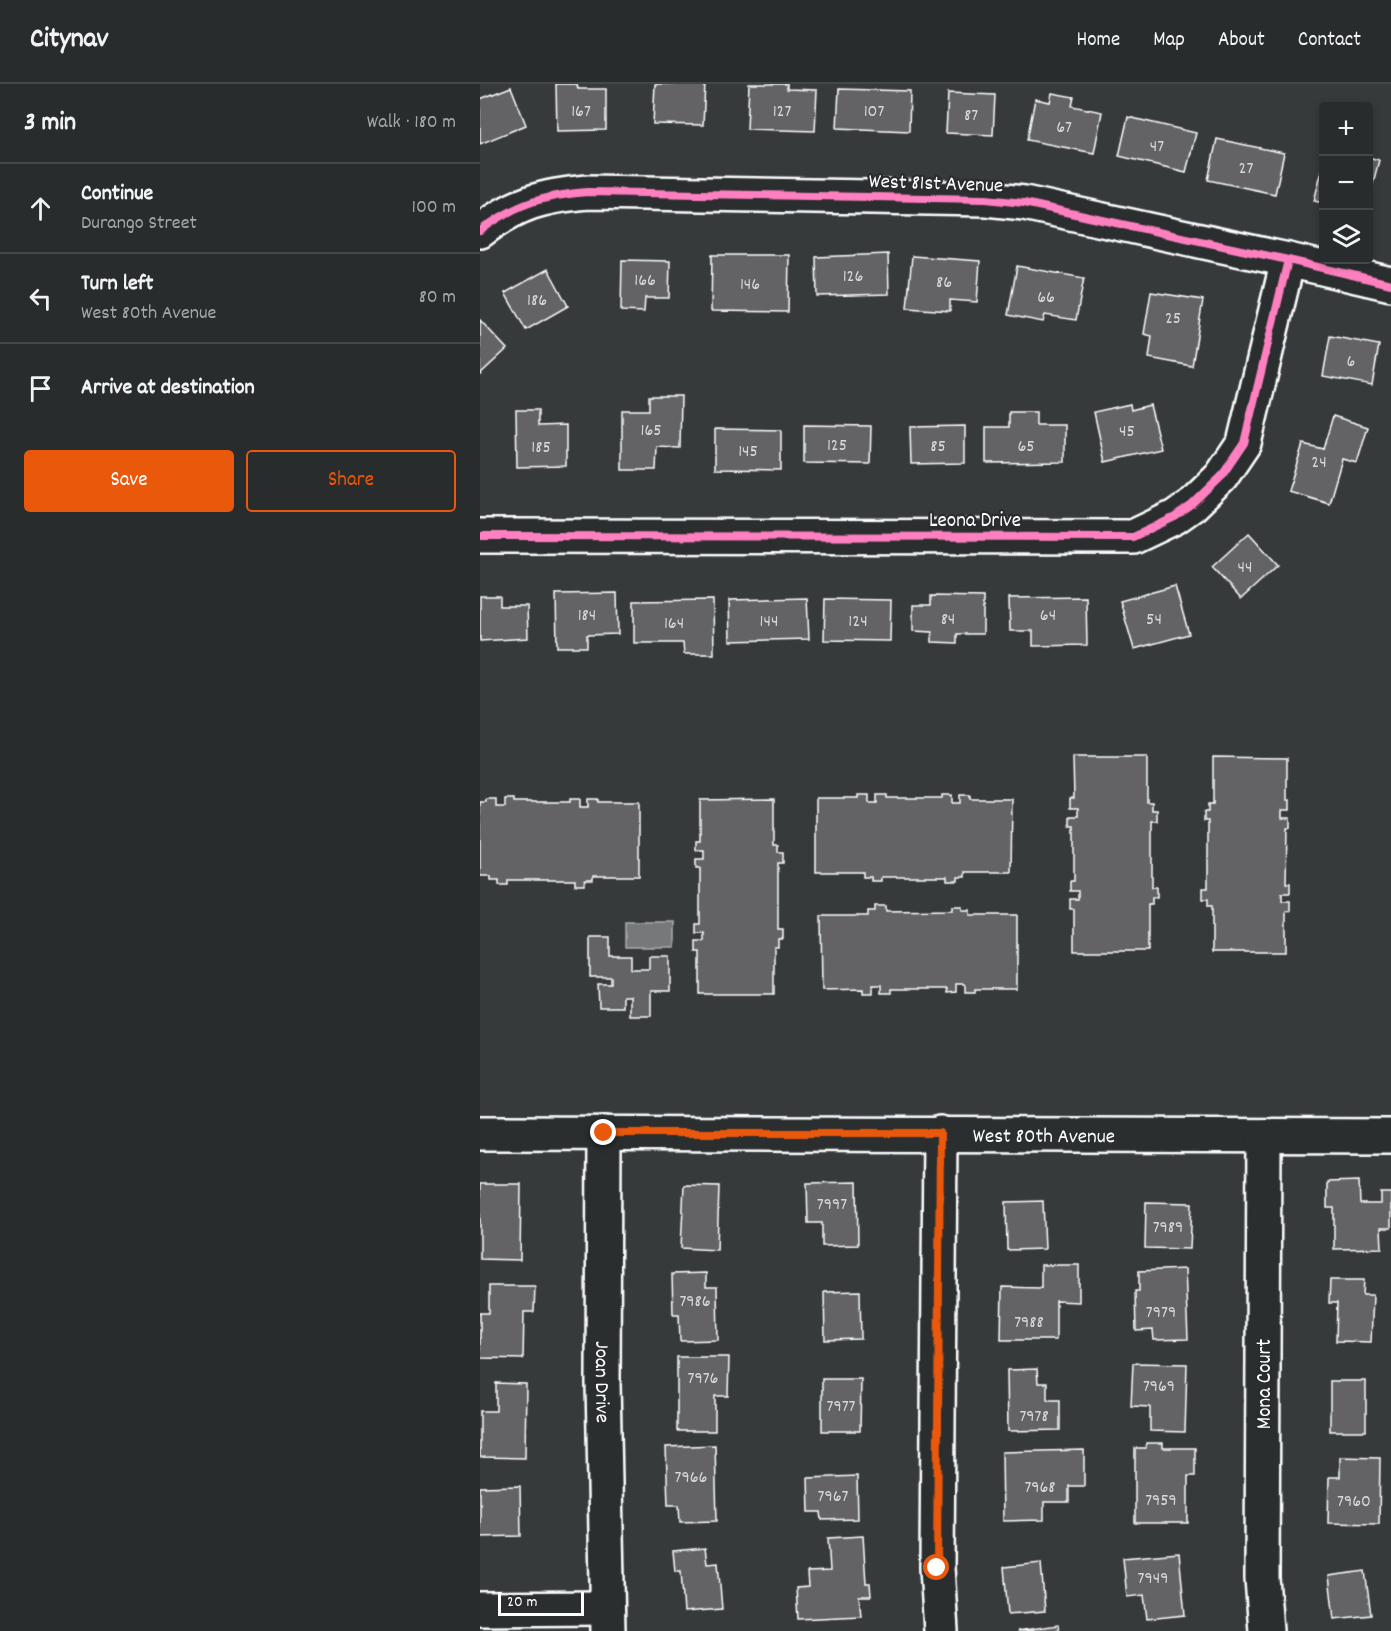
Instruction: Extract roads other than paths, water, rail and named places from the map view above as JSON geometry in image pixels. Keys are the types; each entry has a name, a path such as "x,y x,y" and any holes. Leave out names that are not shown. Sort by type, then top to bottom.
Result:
{"street":[{"name":"West 81st Avenue","path":"480,231 498,217 526,203 555,195 588,192 986,199 1024,203 1288,260 1391,285"},
{"name":"Leona Drive","path":"480,536 1132,537 1175,517 1192,505 1221,477 1244,442 1288,260"},
{"name":"West 80th Avenue","path":"480,1133 1391,1136"},
{"name":"Joan Drive","path":"604,1133 607,1619"},
{"path":"940,1133 937,1568 941,1631"},
{"name":"Mona Court","path":"1264,1136 1262,1578 1266,1631"},
{"path":"480,1609 607,1619"}]}
